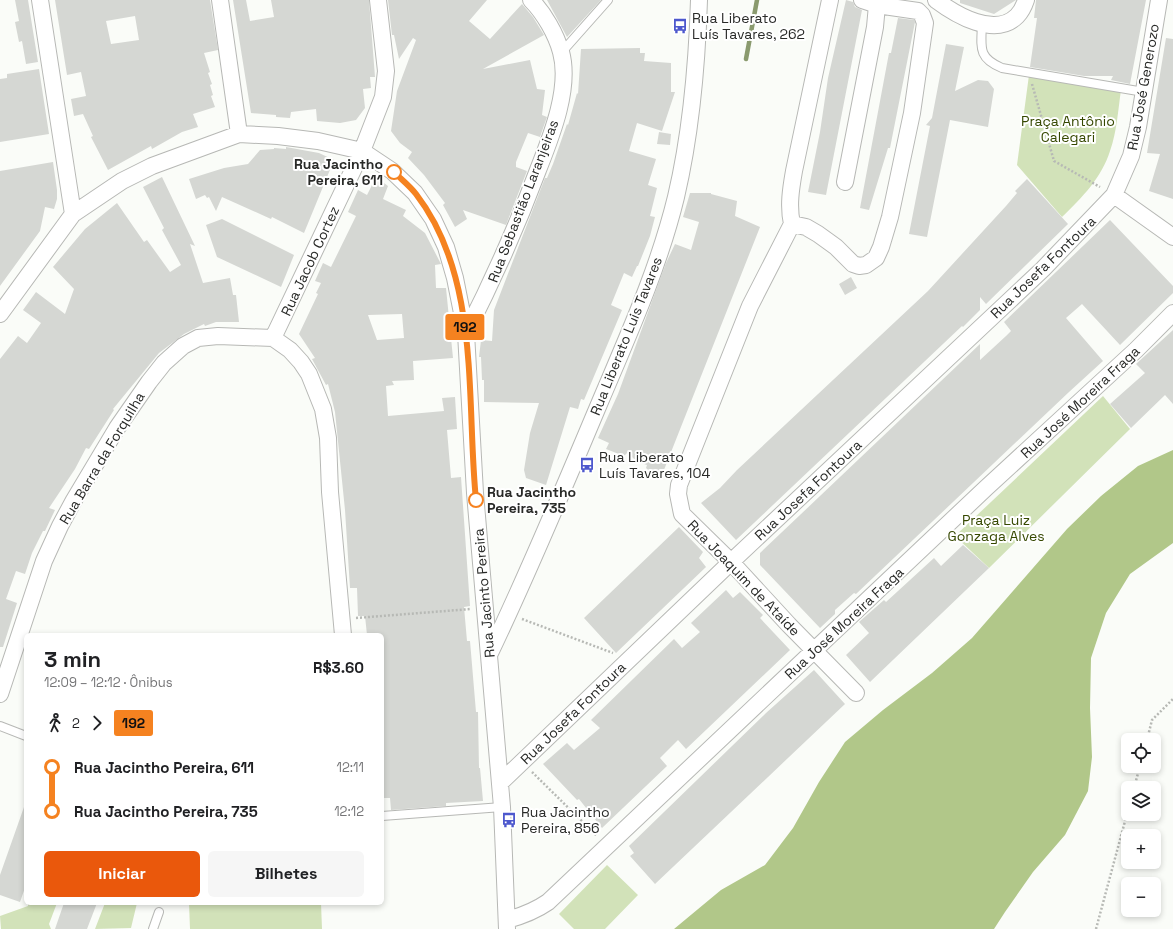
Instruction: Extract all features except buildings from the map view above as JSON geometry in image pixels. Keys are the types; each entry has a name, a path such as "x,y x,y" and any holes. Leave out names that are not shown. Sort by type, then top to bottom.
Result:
{"street":[{"path":"40,0 73,214"},
{"path":"220,0 239,134"},
{"name":"Rua Jacob Cortez","path":"273,338 362,151 383,97 386,71 378,0"},
{"name":"Rua Sebastião Laranjeiras","path":"466,333 507,248 554,128 562,96 563,72 561,53 548,24 531,0"},
{"name":"Rua Liberato Luis Tavares","path":"489,655 522,587 640,309 665,238 676,196 685,150 695,71 699,0"},
{"path":"830,0 794,171 790,214 792,224 806,227 818,234 836,247 853,264 859,266 866,265 876,258 890,217 912,113 925,23 922,15 918,11 877,5 862,0"},
{"path":"936,0 982,24 991,26 1002,26 1012,20 1020,13 1026,0"},
{"name":"Rua José Generozo","path":"1114,195 1131,156 1144,92 1159,0"},
{"path":"845,182 877,5"},
{"name":"Rua Jacinto Pereira","path":"0,314 73,214 122,181 152,166 239,134 285,136 318,141 362,151 392,171 415,193 432,219 446,248 455,278 466,333 475,493 502,807 507,925"},
{"path":"1114,195 1173,237"},
{"name":"Rua Josefa Fontoura","path":"500,783 731,562 1043,269 1114,195"},
{"name":"Rua Joaquim de Ataíde","path":"792,224 750,306 680,485 678,494 682,514 731,562 814,651 856,693"},
{"name":"Rua José Moreira Fraga","path":"507,925 548,902 986,488 1173,314"},
{"name":"Rua Barra da Forquilha","path":"0,694 44,561 60,526 117,428 149,382 164,363 183,346 198,338 218,336 273,338"},
{"path":"273,338 290,350 301,362 317,391 323,409 328,438 330,492 343,633"}],"lane":[{"path":"561,53 608,0"},
{"path":"982,24 981,42 983,53 989,63 1002,68 1144,92"},
{"path":"0,726 24,735"},
{"path":"384,816 502,807"},
{"path":"153,929 159,912"}],"path":[{"path":"1032,82 1054,161 1114,195"},
{"path":"342,619 485,608"},
{"path":"509,614 629,659"},
{"path":"1149,733 1152,720 1173,699"},
{"path":"522,762 607,846"},
{"path":"1096,929 1125,821"}],"green space":[{"name":"Praça Antônio Calegari","path":"1029,75 1121,90 1114,136 1110,151 1102,170 1090,187 1062,217 1017,165"},
{"name":"Praça Luiz Gonzaga Alves","path":"1103,396 1130,429 989,568 955,536"},
{"path":"1173,450 1173,543 1130,574 1106,613 1091,658 1090,708 1092,757 1088,791 1065,835 1033,872 994,929 674,929 721,890 765,865 793,828 819,782 845,742 883,710 932,673 972,638 1067,529 1101,496 1138,466"},
{"path":"607,865 638,895 605,929 574,929 559,914"},
{"path":"56,905 49,924 51,929 1,929 0,916 28,906"},
{"path":"104,905 137,905 131,928 95,929"},
{"path":"189,905 321,905 322,929 190,929"}],"waterway":[{"path":"746,59 757,0"}],"bus line":[{"name":"192","path":"394,172 415,193 432,219 446,248 455,278 466,333 476,500"}],"place":[{"name":"Rua Liberato Luís Tavares, 262","path":"680,26"},
{"name":"Rua Jacintho Pereira, 611","path":"394,172"},
{"name":"Rua Liberato Luís Tavares, 104","path":"587,465"},
{"name":"Rua Jacintho Pereira, 735","path":"476,500"},
{"name":"Rua Jacintho Pereira, 856","path":"509,820"}]}
